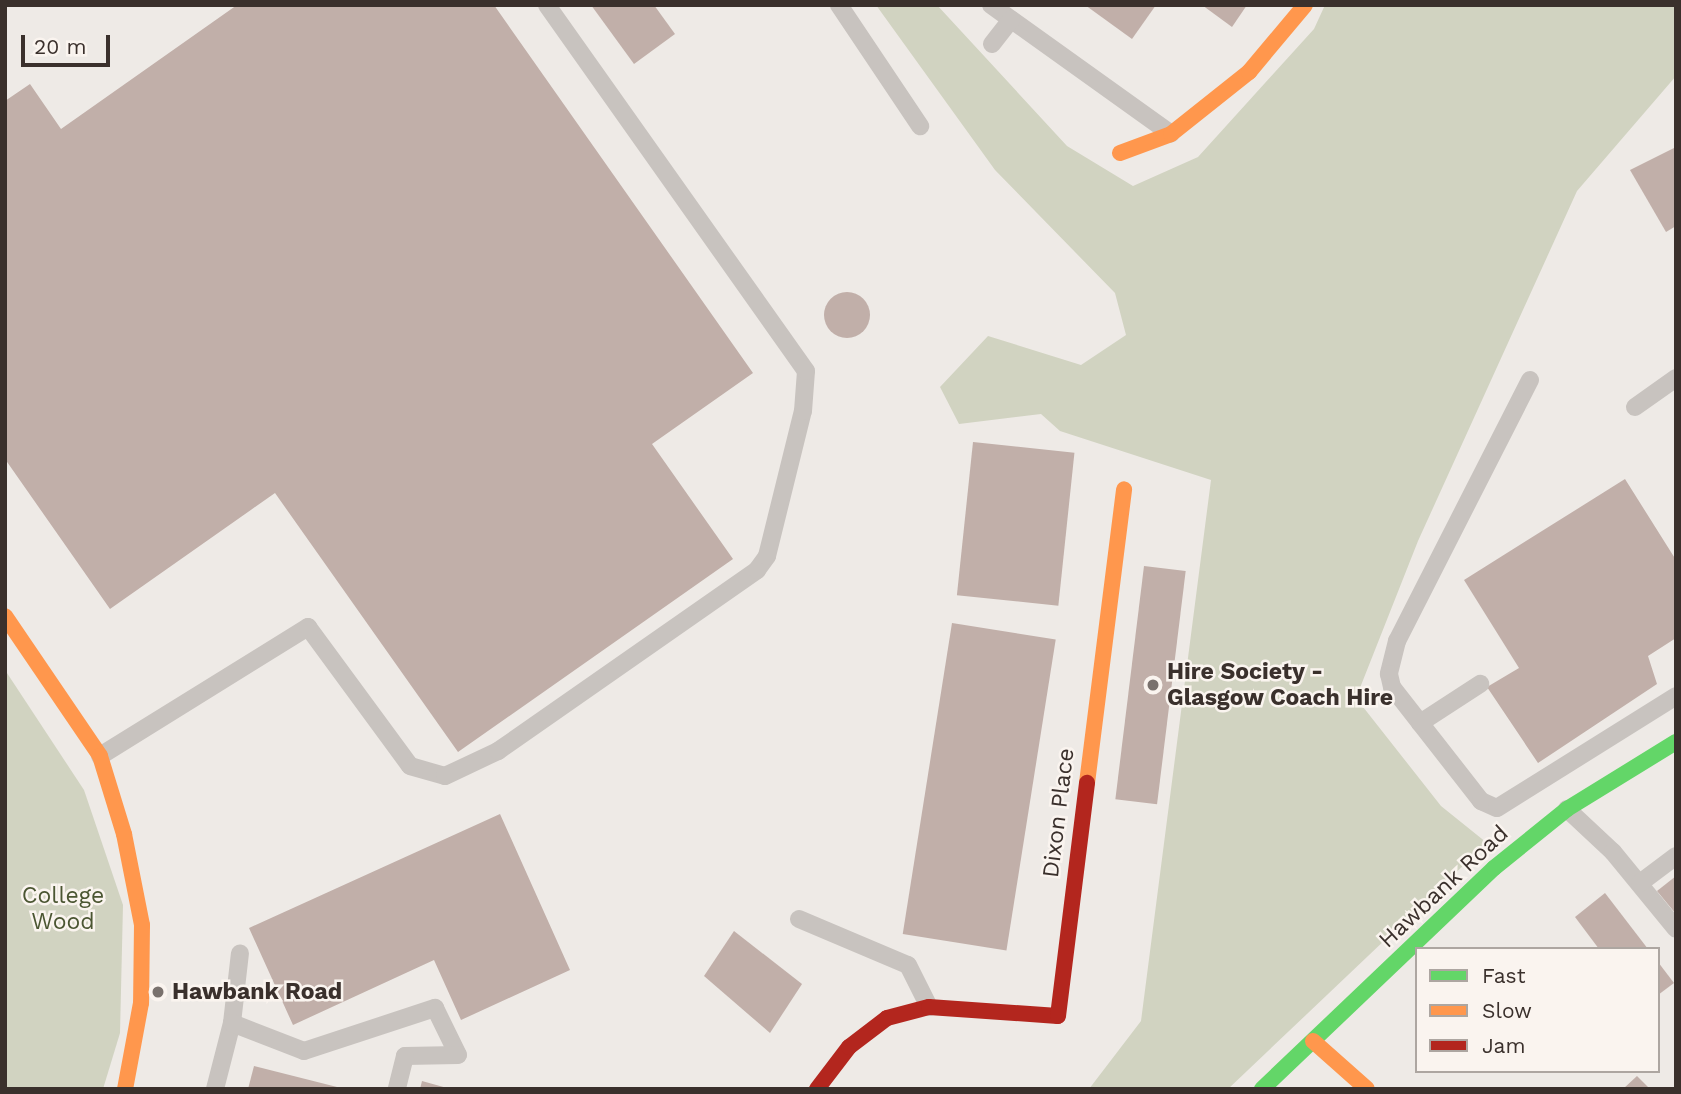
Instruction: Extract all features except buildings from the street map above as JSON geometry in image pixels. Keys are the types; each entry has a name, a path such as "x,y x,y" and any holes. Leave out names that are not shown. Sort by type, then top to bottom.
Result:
{"street":[{"path":"1120,153 1171,134 1249,72 1305,5"},
{"name":"Dixon Place","path":"817,1089 849,1047 887,1018 929,1007 1058,1016 1124,489"},
{"path":"5,616 100,756 124,834 142,925 141,1003 125,1089"},
{"name":"Hawbank Road","path":"1262,1089 1494,869 1567,809 1676,742"},
{"path":"1313,1041 1367,1089"}],"lane":[{"path":"100,756 308,627 410,766 445,776 498,751 757,570 767,556 803,411 806,371 547,5"},
{"path":"839,5 920,126"},
{"path":"991,5 1171,134"},
{"path":"992,44 1011,20"},
{"path":"1635,407 1676,378"},
{"path":"1530,380 1396,642 1389,674 1392,687 1481,801 1497,808 1676,696"},
{"path":"1420,723 1480,684"},
{"path":"1567,809 1640,883 1676,929"},
{"path":"1640,883 1676,856"},
{"path":"799,919 908,965 929,1007"},
{"path":"215,1089 232,1023 240,953"},
{"path":"232,1023 304,1051 435,1008 458,1055 404,1056 397,1089"}],"green space":[{"path":"876,5 937,5 1067,146 1133,186 1198,157 1314,29 1325,5 1676,5 1676,76 1577,191 1418,541 1356,698 1441,806 1487,843 1228,1089 1089,1089 1141,1021 1211,480 1060,431 1041,414 959,424 940,387 988,336 1081,365 1126,335 1115,293 995,170"},
{"name":"College Wood","path":"5,670 84,790 123,905 120,1033 103,1089 5,1089"}],"traffic: fast":[{"path":"1262,1089 1494,868 1567,809 1676,742"}],"traffic: slow":[{"path":"1120,153 1171,134 1249,72 1305,5"},
{"path":"1087,783 1124,489"},
{"path":"5,616 100,756 124,834 142,925 141,1003 125,1089"},
{"path":"1313,1041 1367,1089"}],"traffic: jam":[{"path":"817,1089 849,1047 887,1018 929,1007 1058,1016 1087,783"}],"place":[{"name":"Hire Society - Glasgow Coach Hire","path":"1153,685"},
{"name":"Hawbank Road","path":"158,992"}]}
